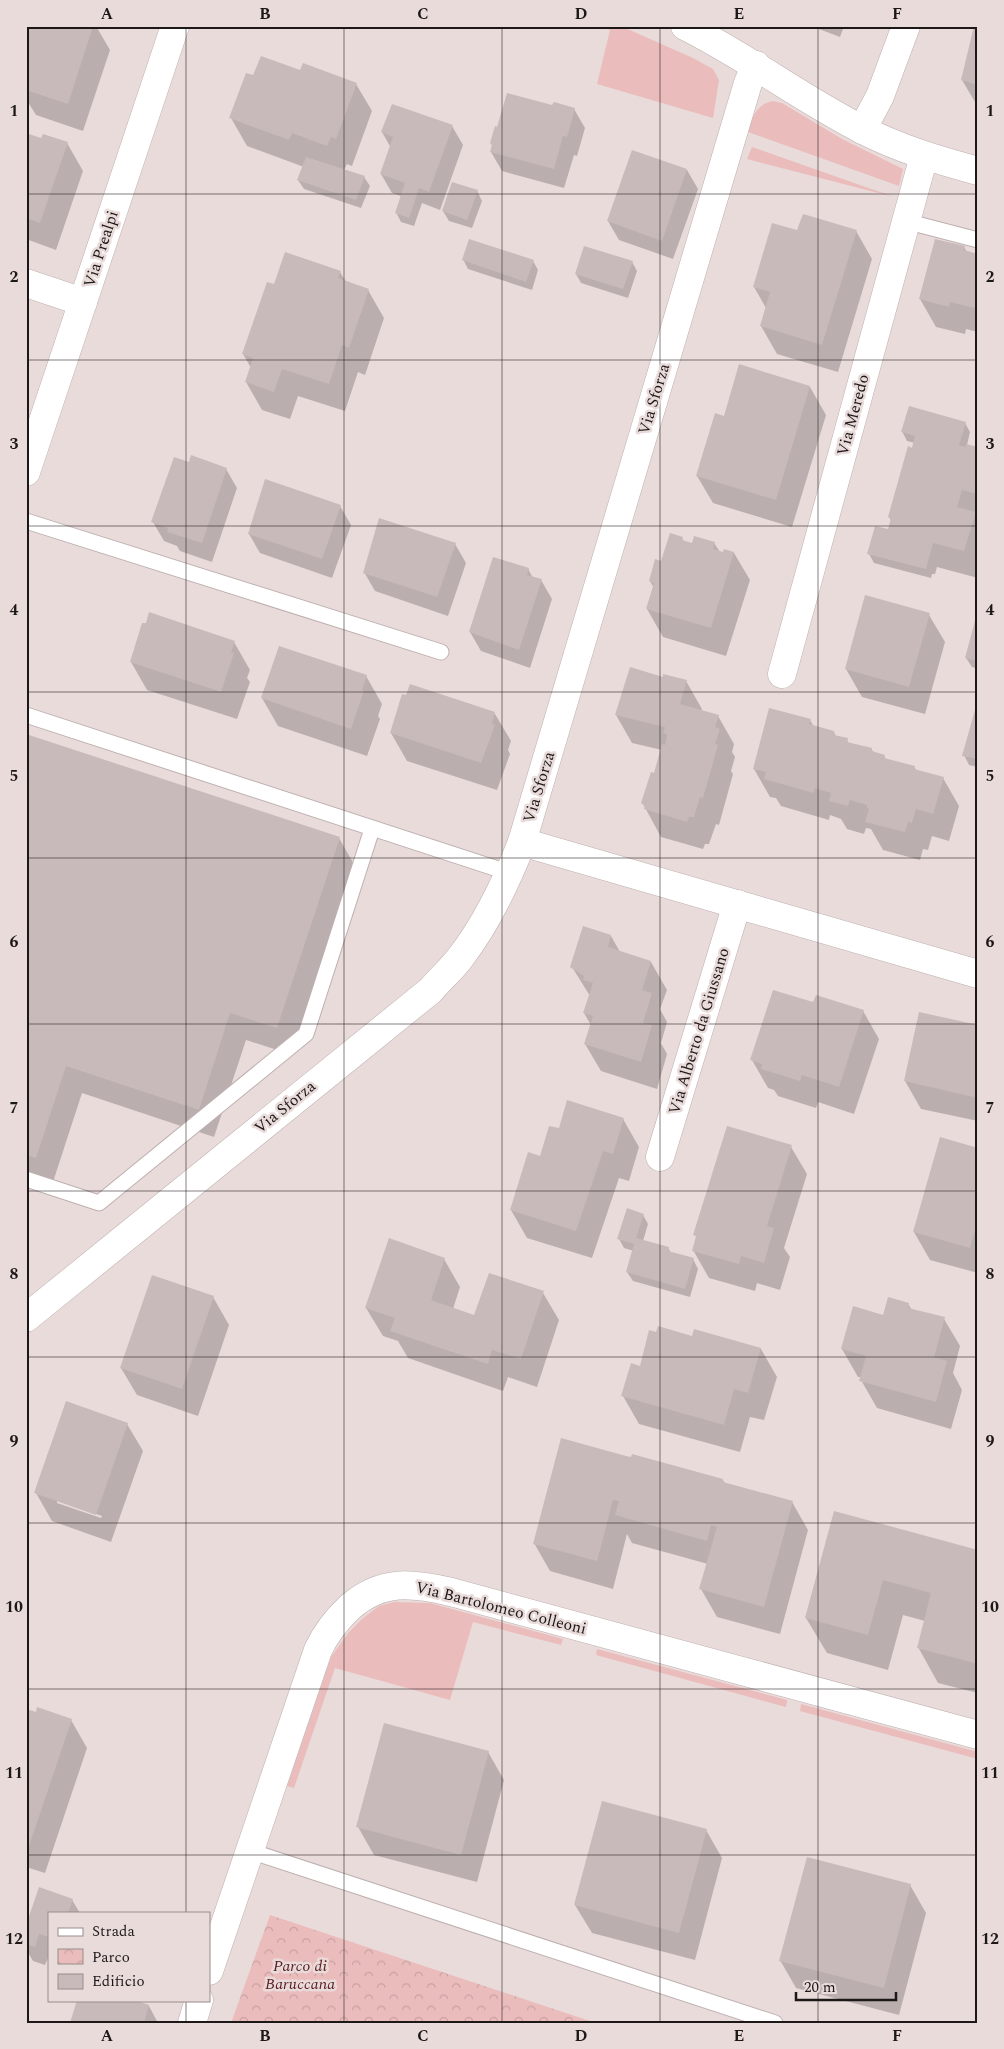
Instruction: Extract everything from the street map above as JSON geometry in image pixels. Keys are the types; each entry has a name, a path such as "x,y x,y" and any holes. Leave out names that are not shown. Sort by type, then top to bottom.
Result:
{"street":[{"name":"Via Prealpi","path":"26,472 175,26"},
{"path":"685,26 862,130 924,156 978,171"},
{"path":"862,130 880,96 906,26"},
{"name":"Via Sforza","path":"26,1318 431,990 459,960 479,932 510,873 522,842 748,83 756,66"},
{"name":"Via Meredo","path":"782,674 924,156"},
{"path":"26,283 83,302"},
{"path":"522,842 978,974"},
{"name":"Via Alberto da Giussano","path":"660,1157 738,904"},
{"name":"Via Bartolomeo Colleoni","path":"210,1968 322,1641 336,1622 358,1600 378,1589 395,1585 424,1586 451,1592 978,1735"},
{"path":"192,2023 198,2002"}],"lane":[{"path":"905,221 978,240"},
{"path":"26,521 441,652"},
{"path":"26,715 510,873"},
{"path":"26,1179 99,1203 306,1034 372,829"},
{"path":"250,1851 775,2023"}],"green space":[{"path":"597,26 623,27 693,58 713,69 719,80 713,118 597,84 610,30"},
{"path":"773,101 782,103 842,139 903,169 899,186 748,132 753,117 759,108"},
{"path":"752,147 894,197 747,159"},
{"path":"394,1602 430,1603 563,1639 561,1645 473,1622 450,1700 335,1668 294,1788 287,1786 331,1657 349,1632 362,1619 379,1606"},
{"path":"597,1649 787,1700 786,1707 596,1655"},
{"path":"801,1704 978,1752 978,1759 800,1711"},
{"name":"Parco di Baruccana","path":"270,1915 596,2023 231,2023"}],"building":[{"path":"26,26 93,26 68,104 26,90"},
{"path":"974,26 978,26 978,85 961,80"},
{"path":"261,56 300,70 303,63 357,83 336,139 331,137 327,146 292,133 289,140 229,118 246,73 253,75"},
{"path":"507,93 552,105 554,102 575,108 567,137 563,136 554,169 490,152 492,145 490,143"},
{"path":"392,104 453,125 429,192 419,188 409,218 395,213 405,183 380,174 393,137 381,132"},
{"path":"26,133 41,138 43,134 68,142 40,223 26,218"},
{"path":"632,150 687,169 662,241 607,221"},
{"path":"306,157 365,176 356,200 297,180"},
{"path":"452,182 478,190 467,220 442,211"},
{"path":"803,214 857,230 822,345 760,326 770,292 753,287 772,223 797,230"},
{"path":"469,239 534,260 526,282 462,260"},
{"path":"935,239 965,246 964,250 978,254 978,309 950,302 949,307 919,299"},
{"path":"584,246 633,261 623,289 575,274"},
{"path":"285,252 341,271 338,278 369,289 349,348 342,345 329,384 282,369 274,392 245,382 253,358 242,354 267,282 274,284"},
{"path":"739,364 810,386 776,500 696,476 715,413 724,416"},
{"path":"909,406 966,422 959,445 965,447 966,444 978,447 978,494 962,490 957,507 976,512 964,551 933,543 926,569 867,554 875,526 888,529 891,518 888,517 908,446 912,448 915,436 901,432"},
{"path":"191,455 227,468 202,543 167,532 168,528 151,522 174,457 189,462"},
{"path":"265,479 341,505 322,559 248,534"},
{"path":"379,518 456,543 437,597 363,573"},
{"path":"670,533 683,537 682,540 692,543 694,536 715,542 713,549 723,552 724,549 734,552 711,628 646,609 654,583 649,581 655,559 661,561"},
{"path":"493,557 529,568 527,575 542,579 519,650 469,632"},
{"path":"865,595 930,613 909,687 845,669"},
{"path":"149,612 235,641 231,652 234,653 221,692 130,662 142,623 146,623"},
{"path":"978,613 978,661 965,658"},
{"path":"279,646 367,675 351,729 261,698"},
{"path":"630,667 663,677 663,674 687,680 680,704 719,715 715,727 720,729 715,744 718,745 703,798 700,797 694,817 689,817 687,822 644,809 645,806 641,803 651,772 654,773 662,744 665,745 667,735 663,733 665,727 615,715"},
{"path":"410,684 495,712 492,724 495,725 481,763 390,733 402,694 406,695"},
{"path":"978,699 978,759 962,756"},
{"path":"769,708 811,719 809,724 834,731 834,735 848,738 847,742 872,748 872,751 885,755 884,758 915,766 914,769 944,777 933,814 916,809 912,823 908,822 905,832 865,822 869,809 867,805 850,800 848,806 829,801 831,793 815,788 813,793 764,779 766,772 753,769"},
{"path":"26,734 340,837 277,1028 230,1013 199,1110 66,1066 36,1158 26,1155"},
{"path":"583,926 611,935 608,947 651,961 642,990 652,993 643,1023 652,1025 641,1062 584,1044 593,1016 583,1013 593,983 583,980 584,976 570,967"},
{"path":"773,990 813,1002 816,995 864,1010 839,1087 802,1075 800,1081 761,1069 762,1064 750,1060"},
{"path":"919,1012 978,1025 978,1098 904,1081"},
{"path":"567,1100 624,1118 613,1154 603,1151 576,1231 510,1210 528,1152 540,1156 549,1126 559,1128"},
{"path":"727,1126 792,1145 767,1226 774,1228 764,1263 741,1256 739,1264 692,1251 696,1236 693,1235"},
{"path":"940,1137 978,1148 978,1221 970,1248 913,1232"},
{"path":"627,1208 644,1214 636,1238 669,1247 668,1251 694,1258 685,1289 626,1272 634,1244 617,1239"},
{"path":"389,1238 445,1258 431,1300 474,1315 489,1273 544,1291 521,1359 492,1350 488,1364 390,1331 395,1318 365,1308"},
{"path":"152,1275 214,1296 182,1389 120,1368"},
{"path":"888,1297 909,1303 908,1308 945,1317 934,1357 947,1361 936,1402 859,1381 866,1356 841,1349 853,1306 883,1315"},
{"path":"658,1326 692,1336 694,1329 761,1348 748,1393 734,1389 724,1425 621,1396 631,1363 640,1366 649,1330 656,1332"},
{"path":"66,1401 128,1423 96,1515 34,1493"},
{"path":"561,1438 626,1456 631,1457 632,1454 723,1479 723,1482 793,1501 764,1607 699,1589 717,1527 711,1525 707,1541 615,1515 619,1501 613,1500 597,1561 533,1544"},
{"path":"834,1511 978,1550 978,1664 917,1648 931,1593 883,1580 868,1635 805,1618"},
{"path":"37,1707 72,1719 29,1846 26,1845 26,1709 36,1712"},
{"path":"384,1723 489,1751 461,1855 356,1827"},
{"path":"602,1801 707,1829 679,1933 574,1905"},
{"path":"807,1857 911,1884 884,1988 779,1961"},
{"path":"39,1887 73,1899 68,1912 48,1912 48,1937 39,1934 35,1947 26,1944 26,1925"},
{"path":"76,2002 140,2002 149,2005 144,2023 70,2023"}]}
